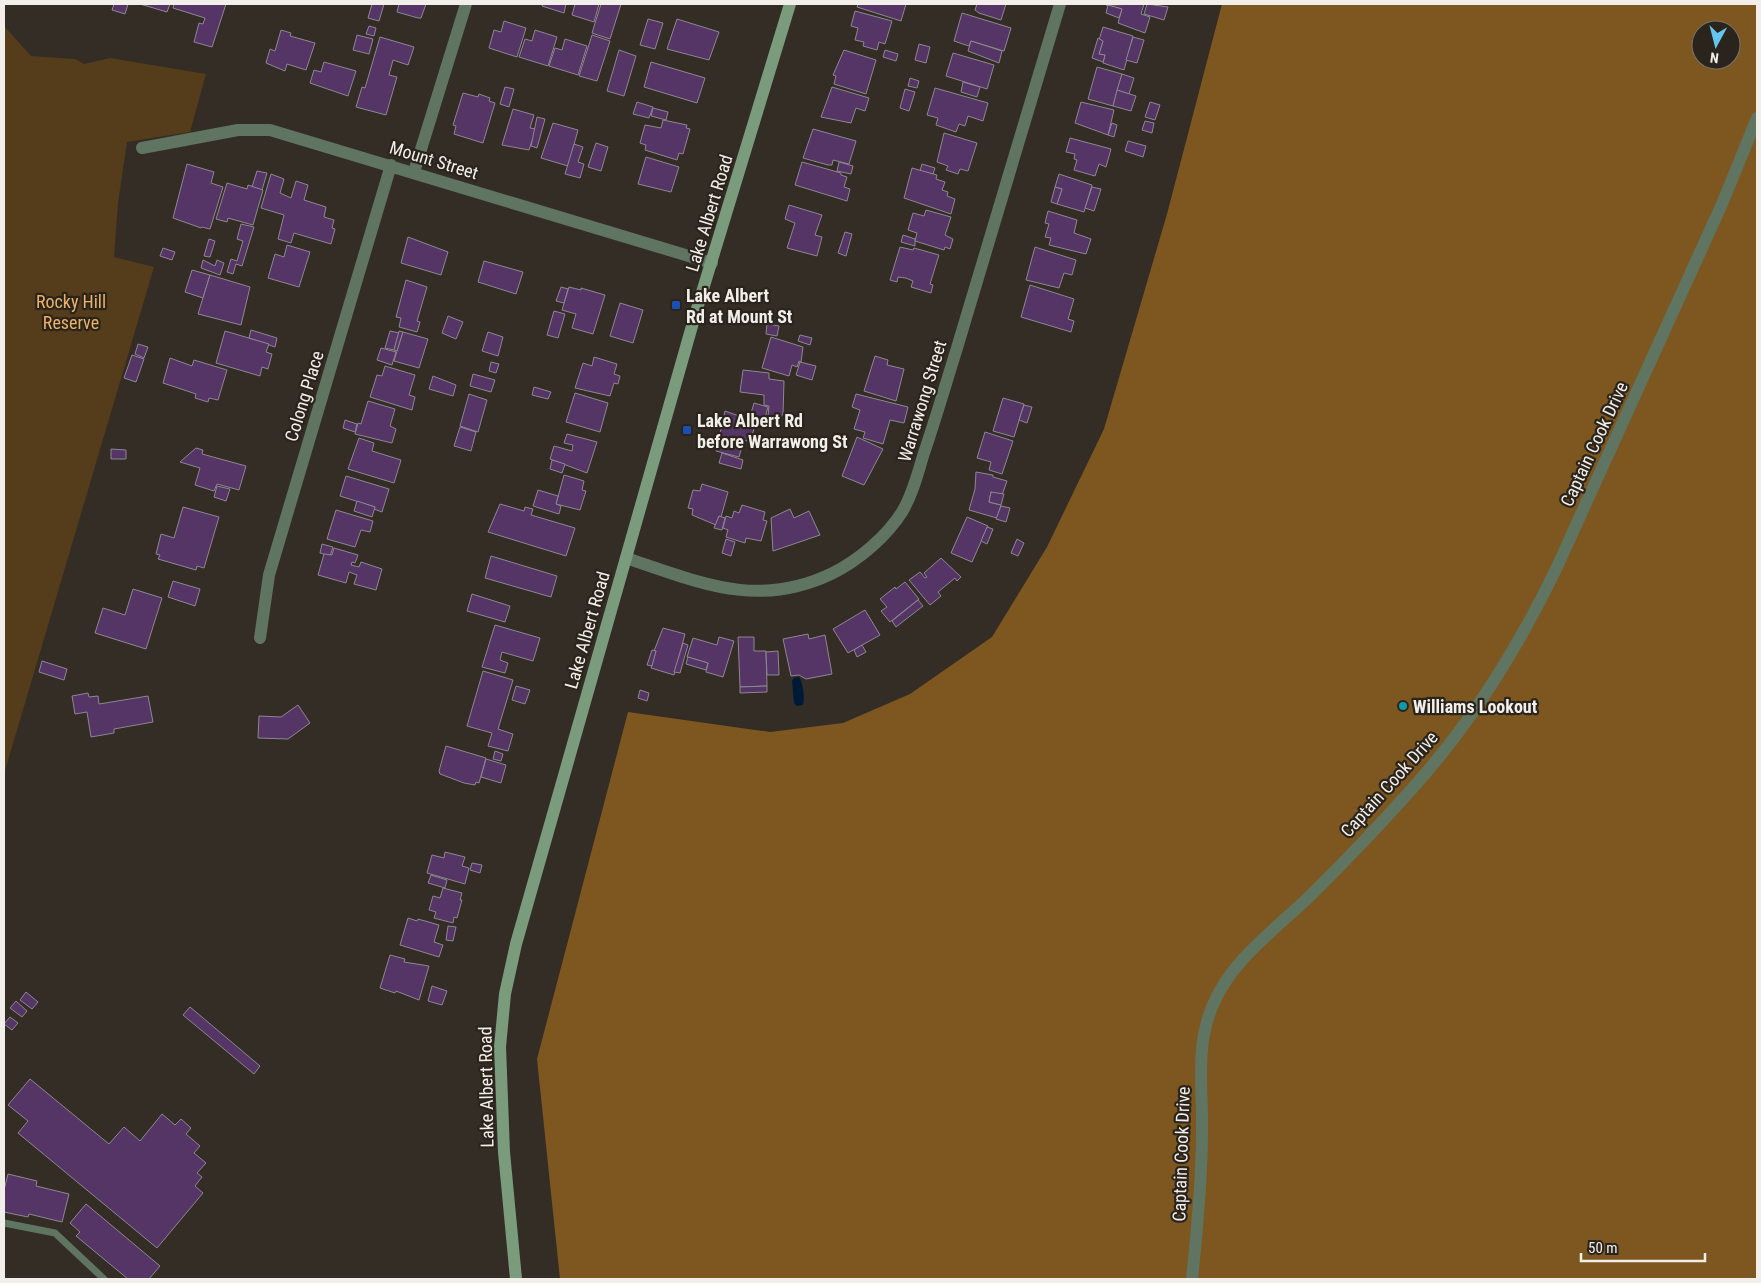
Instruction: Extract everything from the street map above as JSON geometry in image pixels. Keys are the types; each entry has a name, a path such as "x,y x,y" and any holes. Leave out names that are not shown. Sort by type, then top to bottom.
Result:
{"main road":[{"name":"Lake Albert Road","path":"516,1279 501,1099 500,1047 505,994 516,944 626,558 790,4"}],"street":[{"path":"414,172 466,4"},
{"name":"Warrawong Street","path":"626,558 713,587 745,592 773,592 804,584 834,573 858,557 882,536 902,512 915,481 948,379 1060,4"},
{"name":"Captain Cook Drive","path":"1192,1279 1202,1132 1201,1056 1206,1027 1222,986 1240,960 1313,892 1410,791 1470,718 1503,668 1531,621 1557,567 1718,213 1757,118"},
{"name":"Mount Street","path":"142,148 238,130 260,129 391,165 712,263"},
{"name":"Colong Place","path":"260,638 269,575 391,165"}],"lane":[{"path":"4,1223 55,1233 104,1279"}],"green space":[{"name":"Rocky Hill Reserve","path":"4,26 31,56 75,59 84,64 110,58 206,74 190,132 127,142 118,203 114,257 154,267 4,774"}],"shaded area":[{"path":"1222,4 1757,4 1757,1279 560,1279 537,1059 628,712 770,732 843,723 910,694 992,637 1047,547 1104,429 1167,214"}],"water":[{"path":"799,677 803,686 804,702 803,705 797,706 794,703 792,681 794,678"}],"building":[{"path":"114,4 128,4 125,14 112,10"},
{"path":"140,4 170,4 167,12"},
{"path":"174,4 226,4 212,47 194,42 199,23 203,24 205,18 173,8"},
{"path":"372,4 384,4 379,21 368,18"},
{"path":"399,4 426,4 421,18 418,18 397,12"},
{"path":"543,4 566,4 564,13 542,6"},
{"path":"575,4 599,4 594,22 572,15"},
{"path":"601,4 621,4 610,39 592,33"},
{"path":"858,4 906,4 901,21 857,7"},
{"path":"977,4 1006,4 1001,20 979,13 975,10"},
{"path":"1144,4 1141,14 1150,17 1145,33 1118,23 1122,9 1106,5"},
{"path":"1147,4 1168,7 1164,20 1144,14"},
{"path":"1108,5 1122,9 1119,18 1106,13"},
{"path":"855,11 892,21 885,44 879,42 877,50 863,46 864,42 855,40 858,28 851,26"},
{"path":"962,13 1011,28 1004,51 971,41 969,46 954,41"},
{"path":"648,19 663,23 655,49 640,45"},
{"path":"677,19 719,32 709,60 667,49"},
{"path":"504,21 526,28 517,57 489,48 494,30 501,32"},
{"path":"369,26 376,28 374,36 366,34"},
{"path":"1103,27 1133,36 1124,70 1103,63 1105,55 1099,54 1103,41 1099,40"},
{"path":"281,30 291,33 290,36 315,43 306,70 287,64 285,71 266,63 270,49 275,51"},
{"path":"535,30 557,37 548,66 519,57 525,39 532,41"},
{"path":"357,35 373,39 369,54 353,50"},
{"path":"592,35 610,41 597,81 579,76"},
{"path":"380,37 414,47 408,65 393,60 389,75 397,77 386,115 356,107 362,87 365,88"},
{"path":"1133,37 1144,40 1137,63 1126,60"},
{"path":"1098,38 1103,41 1099,54 1105,55 1103,62 1092,58"},
{"path":"565,39 587,46 578,75 549,66 555,48 562,50"},
{"path":"971,41 1002,51 999,63 968,51"},
{"path":"919,44 930,47 926,63 915,60"},
{"path":"619,50 636,56 624,96 607,91"},
{"path":"844,50 876,60 866,94 834,84 836,76 833,75"},
{"path":"885,50 898,54 896,61 883,57"},
{"path":"953,53 994,65 987,89 946,76"},
{"path":"324,62 356,71 348,96 310,83 314,70 321,72"},
{"path":"651,62 705,78 697,103 644,87"},
{"path":"1097,67 1122,74 1113,106 1088,99"},
{"path":"1122,74 1134,78 1129,94 1117,90"},
{"path":"910,78 919,81 917,88 908,86"},
{"path":"963,82 980,87 977,97 961,92"},
{"path":"505,87 514,89 509,107 500,104"},
{"path":"832,87 869,98 865,111 856,108 851,123 821,117"},
{"path":"935,88 988,103 983,121 968,116 965,126 959,124 956,132 936,125 938,118 927,115"},
{"path":"905,89 915,92 909,111 900,108"},
{"path":"1117,90 1136,96 1131,111 1113,106"},
{"path":"463,93 478,97 479,94 490,98 489,101 495,103 483,143 454,134 456,126 453,125"},
{"path":"637,102 653,107 649,118 633,114"},
{"path":"1081,102 1114,110 1108,135 1075,123"},
{"path":"1150,102 1160,105 1155,120 1145,117"},
{"path":"653,108 668,112 666,120 651,116"},
{"path":"513,109 534,115 530,128 536,129 529,150 502,145"},
{"path":"537,117 545,119 537,148 531,146"},
{"path":"663,120 687,125 686,128 690,129 683,154 679,153 677,160 645,150 646,145 640,143 645,125 661,128"},
{"path":"1145,121 1154,123 1152,133 1142,130"},
{"path":"553,123 578,130 568,166 541,158"},
{"path":"1112,123 1117,125 1114,137 1108,135"},
{"path":"813,129 856,141 849,164 833,160 832,165 828,165 803,158"},
{"path":"944,133 977,143 968,171 960,169 958,174 946,170 948,166 937,162"},
{"path":"1070,138 1111,149 1106,167 1099,164 1095,176 1074,170 1077,160 1074,159 1075,154 1066,152"},
{"path":"1128,141 1146,146 1143,157 1125,151"},
{"path":"596,143 608,147 601,171 588,167"},
{"path":"574,144 583,147 578,162 584,164 580,178 565,174"},
{"path":"646,157 679,167 671,192 638,184"},
{"path":"802,162 841,173 841,175 847,177 844,187 850,189 847,201 795,185"},
{"path":"839,162 853,166 851,174 837,171"},
{"path":"187,164 214,172 211,183 223,187 210,229 201,228 173,218"},
{"path":"922,164 935,168 933,174 920,171"},
{"path":"912,168 937,175 936,179 945,182 942,190 948,192 947,196 955,199 951,214 904,198"},
{"path":"257,171 267,173 262,190 252,187"},
{"path":"271,174 284,179 280,193 291,198 296,181 308,185 304,200 326,207 324,217 334,220 332,228 335,229 331,244 294,233 291,243 278,239 284,215 261,208"},
{"path":"1059,174 1092,185 1084,212 1057,204 1062,189 1055,187"},
{"path":"227,183 247,189 248,185 263,190 253,225 228,218 227,222 216,219"},
{"path":"1055,187 1062,189 1057,204 1051,202"},
{"path":"1092,187 1101,189 1094,211 1085,208"},
{"path":"789,205 822,215 815,235 822,237 817,256 787,248 795,223 785,219"},
{"path":"926,210 951,217 945,235 953,239 950,249 945,247 944,250 915,241 917,233 908,230 913,213 924,216"},
{"path":"1048,211 1077,220 1074,233 1091,239 1086,254 1049,245 1051,238 1045,237 1049,224 1045,223"},
{"path":"241,224 254,227 242,266 236,264 233,274 227,272 231,259 237,261 243,241 237,239"},
{"path":"845,232 852,234 846,256 838,253"},
{"path":"903,235 915,239 915,246 901,242"},
{"path":"408,237 448,252 441,275 401,263"},
{"path":"209,239 215,241 210,257 204,256"},
{"path":"287,245 310,252 299,287 268,278 275,254 284,257"},
{"path":"900,247 913,250 914,248 939,255 930,284 933,285 931,293 911,287 913,281 906,278 898,277 897,282 890,280"},
{"path":"1035,247 1076,260 1072,275 1064,273 1059,288 1026,280"},
{"path":"163,248 175,252 172,260 160,256"},
{"path":"203,260 215,266 217,260 224,263 220,275 201,268"},
{"path":"484,261 523,272 516,294 478,282"},
{"path":"192,270 210,275 203,298 185,292"},
{"path":"210,275 250,287 241,325 198,314"},
{"path":"406,280 427,287 417,321 420,322 417,332 399,327 401,318 396,317"},
{"path":"1030,285 1074,299 1068,319 1074,321 1071,332 1021,317"},
{"path":"561,287 568,289 564,303 556,301"},
{"path":"569,287 581,290 581,288 605,295 593,334 572,328 576,314 562,310"},
{"path":"620,303 643,310 633,343 610,336"},
{"path":"554,311 565,314 558,338 547,335"},
{"path":"448,316 463,322 456,339 442,333"},
{"path":"767,324 779,326 777,336 766,334"},
{"path":"251,330 277,338 275,347 249,338"},
{"path":"225,331 269,344 266,352 272,354 268,369 262,367 260,376 216,363"},
{"path":"390,331 399,333 394,350 385,348"},
{"path":"399,331 403,332 397,351 394,350"},
{"path":"403,332 428,339 419,368 394,361"},
{"path":"488,332 503,337 498,356 482,351"},
{"path":"800,335 812,338 810,345 798,341"},
{"path":"771,337 803,347 801,362 799,361 797,367 792,365 789,376 762,368"},
{"path":"138,344 148,347 144,358 135,354"},
{"path":"381,348 396,352 392,365 377,360"},
{"path":"132,355 144,359 136,382 124,378"},
{"path":"875,356 888,360 887,365 904,369 896,401 864,391"},
{"path":"594,357 617,364 614,374 620,376 618,384 614,383 610,396 575,388 583,363 592,366"},
{"path":"170,358 192,366 194,360 227,370 218,400 209,398 208,402 195,398 196,394 163,383"},
{"path":"491,362 499,364 496,373 489,371"},
{"path":"800,362 816,366 812,380 796,375"},
{"path":"385,366 415,375 409,395 415,397 412,410 370,397 377,375 382,376"},
{"path":"743,370 769,373 769,379 784,381 783,414 780,418 768,416 769,406 764,405 764,395 740,392"},
{"path":"473,374 495,380 491,392 470,386"},
{"path":"433,376 456,385 453,396 429,389"},
{"path":"534,387 551,392 548,399 532,395"},
{"path":"575,393 608,403 600,432 566,422"},
{"path":"469,394 487,400 478,432 460,426"},
{"path":"856,394 908,407 904,423 890,420 883,444 863,438 865,432 854,429 860,410 852,407"},
{"path":"1003,398 1024,404 1014,437 993,431"},
{"path":"368,401 395,409 390,426 396,429 392,443 355,434 358,423 361,424"},
{"path":"754,403 768,407 764,421 750,417"},
{"path":"1024,405 1032,407 1027,423 1019,420"},
{"path":"725,411 756,422 750,442 744,440 739,457 716,451"},
{"path":"345,420 357,424 355,432 343,428"},
{"path":"460,427 476,432 471,451 454,446"},
{"path":"985,432 1013,441 1002,474 989,470 991,462 977,458"},
{"path":"567,434 597,442 587,473 550,459 554,446 572,451 573,445 564,443"},
{"path":"857,437 883,449 864,485 842,476"},
{"path":"359,438 374,443 372,451 401,460 394,483 348,469"},
{"path":"196,448 203,450 202,454 246,466 239,490 217,484 214,491 195,485 200,468 180,462"},
{"path":"111,449 126,450 126,459 111,459"},
{"path":"722,453 743,460 741,469 719,463"},
{"path":"552,460 565,464 562,473 550,469"},
{"path":"976,472 993,475 993,477 1007,481 1002,495 991,492 989,502 1001,505 997,518 969,510 975,489"},
{"path":"564,475 584,481 582,490 586,491 580,510 556,504"},
{"path":"346,476 389,489 382,512 374,509 375,507 340,496"},
{"path":"702,484 728,492 721,517 719,516 716,525 692,515 693,509 688,508 693,490 700,491"},
{"path":"217,486 230,489 226,501 214,497"},
{"path":"538,490 558,496 556,504 561,506 559,514 533,506"},
{"path":"991,492 1004,494 1001,505 989,502"},
{"path":"357,501 375,507 372,517 354,511"},
{"path":"500,504 524,511 525,507 533,509 531,515 575,528 566,556 488,532"},
{"path":"742,505 765,512 763,520 767,521 761,541 746,538 745,543 726,537 728,530 723,528 726,516 732,518 734,511 739,513"},
{"path":"1001,506 1010,508 1006,522 996,519"},
{"path":"183,507 219,517 204,568 197,566 196,570 158,559 160,555 156,554 161,534 174,538"},
{"path":"790,509 794,518 809,511 820,535 773,551 771,518"},
{"path":"336,510 373,521 370,532 361,530 355,547 327,539"},
{"path":"719,516 725,518 722,530 714,528"},
{"path":"967,517 988,526 972,562 951,553"},
{"path":"987,527 993,529 987,544 981,541"},
{"path":"726,539 735,542 731,556 722,553"},
{"path":"1017,539 1024,543 1018,556 1011,553"},
{"path":"322,544 333,547 330,556 320,553"},
{"path":"334,548 358,555 355,563 352,562 351,565 359,567 361,562 382,569 376,590 354,584 357,575 349,572 346,583 318,575 324,554 332,555"},
{"path":"491,556 557,576 551,597 485,578"},
{"path":"941,558 961,577 957,581 955,578 938,592 941,596 930,605 909,580 920,572 925,578 927,577 924,573"},
{"path":"173,581 200,589 195,606 168,597"},
{"path":"905,582 919,599 890,622 881,611 887,607 880,599"},
{"path":"133,589 162,598 146,649 95,633 103,608 125,615"},
{"path":"472,594 510,606 505,622 467,611"},
{"path":"918,600 923,606 896,627 892,621"},
{"path":"865,610 880,635 848,653 833,629"},
{"path":"495,625 540,638 533,661 502,652 500,660 508,663 505,673 482,667"},
{"path":"663,628 685,634 674,675 651,668 656,651 654,651"},
{"path":"808,634 809,639 825,635 832,674 806,679 799,675 791,676 783,639"},
{"path":"719,637 734,641 723,677 706,672 708,663 687,657 693,638 717,645"},
{"path":"738,637 754,637 754,651 766,651 767,686 740,687"},
{"path":"683,643 688,645 680,673 674,672"},
{"path":"862,645 866,652 857,657 854,650"},
{"path":"652,650 656,651 652,666 647,665"},
{"path":"778,651 779,675 767,675 766,652"},
{"path":"688,657 708,663 706,670 686,664"},
{"path":"42,661 67,669 64,680 39,672"},
{"path":"483,671 513,680 498,729 513,734 508,751 488,746 492,733 467,726"},
{"path":"516,686 530,690 525,704 512,700"},
{"path":"767,686 767,692 740,693 740,687"},
{"path":"640,690 649,693 647,701 638,698"},
{"path":"88,693 89,697 98,696 99,704 148,696 153,722 114,729 114,733 91,737 87,712 75,714 72,696"},
{"path":"298,705 310,723 288,739 258,738 259,716 281,717"},
{"path":"446,746 486,758 479,783 476,782 475,785 464,783 440,774 439,771"},
{"path":"495,751 503,754 501,761 493,759"},
{"path":"486,759 506,765 501,783 481,777"},
{"path":"445,852 465,857 462,866 469,868 465,884 427,873 432,855 444,858"},
{"path":"472,863 482,865 480,873 470,870"},
{"path":"431,875 447,880 445,888 428,883"},
{"path":"443,888 462,893 457,918 454,917 453,923 434,918 436,912 429,910 433,896 440,898"},
{"path":"408,918 439,925 434,942 443,945 439,957 400,945"},
{"path":"448,926 456,927 453,941 446,940"},
{"path":"390,955 405,959 404,962 429,966 419,1000 396,991 395,993 380,988"},
{"path":"432,986 447,991 442,1005 428,1001"},
{"path":"26,992 38,1002 32,1009 20,1000"},
{"path":"16,1001 27,1011 22,1017 10,1008"},
{"path":"190,1007 260,1066 254,1074 183,1015"},
{"path":"10,1017 18,1023 12,1030 4,1024"},
{"path":"30,1079 109,1144 124,1127 140,1141 162,1114 175,1125 181,1119 191,1128 186,1134 200,1146 194,1153 206,1163 197,1173 202,1177 195,1186 203,1193 157,1248 18,1133 28,1121 8,1105"},
{"path":"8,1174 37,1181 36,1186 69,1194 62,1222 29,1214 28,1217 4,1212 4,1190"},
{"path":"86,1204 160,1266 149,1279 128,1279 76,1236 80,1232 70,1223"}],"place":[{"name":"Lake Albert Rd at Mount St","path":"676,305"},
{"name":"Lake Albert Rd before Warrawong St","path":"687,430"},
{"name":"Williams Lookout","path":"1403,706"}]}
